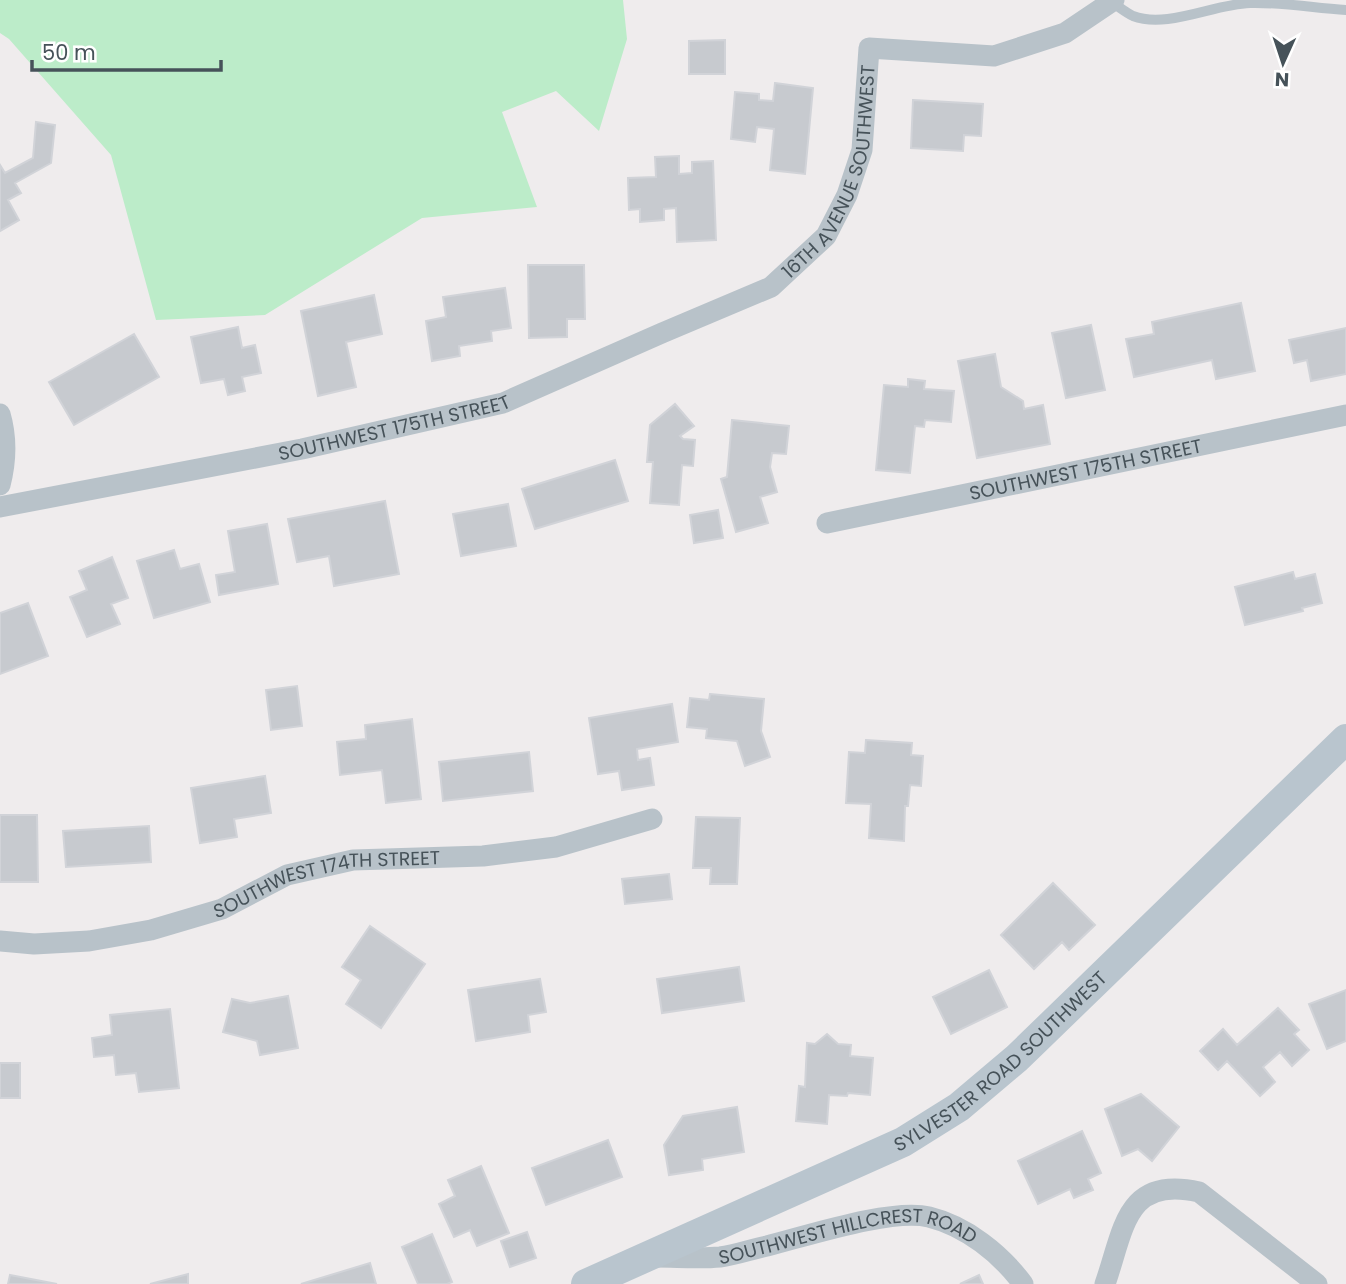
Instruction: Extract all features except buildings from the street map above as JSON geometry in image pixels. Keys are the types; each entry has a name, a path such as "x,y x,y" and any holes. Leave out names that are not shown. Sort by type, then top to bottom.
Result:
{"street":[{"name":"16TH AVENUE SOUTHWEST","path":"771,287 826,236 847,195 862,150 869,48 994,55 1065,33 1112,1"},
{"name":"SOUTHWEST 175TH STREET","path":"0,508 302,449 503,403 771,287"},
{"path":"0,414 5,431 4,469 0,485"},
{"name":"SOUTHWEST 175TH STREET","path":"827,523 1346,415"},
{"name":"SYLVESTER ROAD SOUTHWEST","path":"586,1284 903,1142 959,1107 1017,1058 1346,739"},
{"name":"SOUTHWEST 174TH STREET","path":"0,941 34,944 89,941 151,930 222,909 287,875 353,860 483,856 556,847 652,819"},
{"path":"1105,1284 1131,1209 1147,1193 1180,1187 1199,1192 1317,1284"},
{"name":"SOUTHWEST HILLCREST ROAD","path":"651,1257 722,1257 868,1221 908,1215 928,1216 952,1224 974,1237 994,1253 1023,1284"}],"lane":[{"path":"1112,1 1134,17 1154,19 1172,19 1209,9 1249,3 1346,10"}],"green space":[{"path":"0,0 623,0 627,39 599,131 556,91 502,112 537,207 422,218 265,315 156,320 111,155 9,39 0,33"}]}
